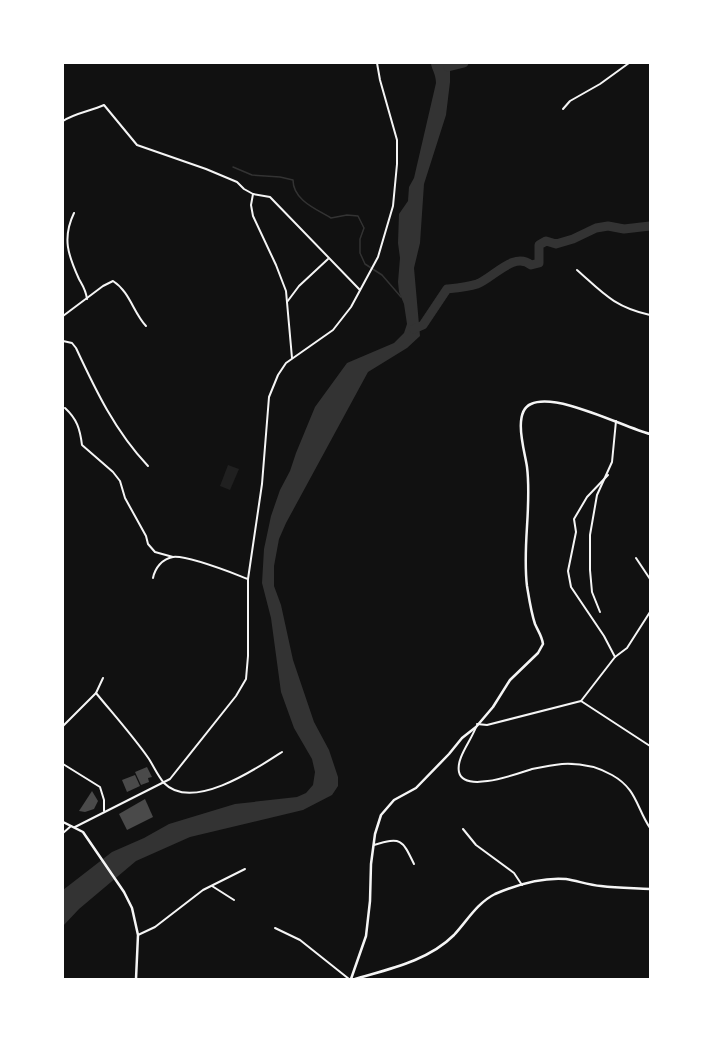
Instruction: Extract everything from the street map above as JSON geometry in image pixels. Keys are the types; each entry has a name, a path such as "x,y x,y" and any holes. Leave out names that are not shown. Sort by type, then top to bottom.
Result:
{"street":[{"path":"75,827 104,811 170,779 236,696 246,679 248,656 248,579 262,484 269,397 278,375 292,358 333,330 341,321 378,257 393,206 397,164 397,140 380,80 377,63"},
{"path":"563,109 570,101 600,84 629,63"},
{"path":"63,121 70,116 89,112 104,104 138,145 206,169 237,182 244,189 253,194 270,197 328,259 360,290"},
{"path":"253,194 251,206 254,216 276,265 287,302 292,358"},
{"path":"74,213 68,226 66,236 73,265 85,288 87,299"},
{"path":"287,302 299,286 328,259"},
{"path":"577,270 614,302 634,311 650,315"},
{"path":"63,316 103,286 113,281 124,290 135,312 146,326"},
{"path":"63,341 72,343 76,348 93,385 121,434 148,466"},
{"path":"275,928 300,940 350,979 366,936 368,925 374,845 378,821 386,808 394,800 416,788 444,760 462,738 493,707 510,680 542,648 543,644 531,607 526,570 525,550 530,497 527,466 521,437 524,410 528,405 536,402 553,403 589,411 650,434"},
{"path":"65,408 75,417 80,430 82,445 113,472 120,481 125,498 146,536 148,544 155,552 173,557 185,558 248,579"},
{"path":"600,612 592,592 590,570 590,535 597,495 608,475 612,462 616,421"},
{"path":"608,475 587,497 574,519 576,532 568,571 571,587 604,636 615,657"},
{"path":"153,578 154,571 159,565 173,557"},
{"path":"636,558 650,579"},
{"path":"476,725 487,724 581,701 615,657 626,648 650,612"},
{"path":"63,726 96,693 104,678"},
{"path":"96,693 149,759 164,783 181,792 193,794 231,782 253,771 282,752"},
{"path":"581,701 650,746"},
{"path":"476,725 460,762 460,774 466,780 478,782 488,781 534,769 563,764 589,765 614,776 634,793 643,817 650,828"},
{"path":"63,764 100,787 104,800 104,811"},
{"path":"63,822 72,825 83,832 99,853 124,892 134,912 138,935 136,979"},
{"path":"63,833 72,825"},
{"path":"463,829 476,845 514,873 522,885"},
{"path":"374,845 390,840 400,841 405,845 414,864"},
{"path":"138,935 155,927 191,898 244,869"},
{"path":"355,979 395,968 429,953 453,936 484,901 494,895 522,885 550,879 566,879 600,886 650,889"},
{"path":"212,886 234,900"}],"shaded area":[{"path":"431,63 450,63 450,82 446,115 424,184 420,243 414,268 420,336 407,348 368,372 286,523 279,539 274,566 274,586 281,605 293,660 314,722 329,750 338,777 338,786 332,795 303,810 190,837 136,861 79,909 63,926 63,890 112,852 144,838 169,824 235,804 297,797 306,793 313,785 315,772 312,759 294,728 281,692 271,618 262,583 264,549 271,516 280,490 290,471 315,407 347,363 394,343 404,333 407,324 404,304 399,292 398,282 400,258 398,243 399,214 408,201 409,187 414,178 436,83"},
{"path":"228,465 239,469 230,490 220,486"}],"building":[{"path":"147,767 152,777 148,778 149,782 141,785 135,772"},
{"path":"135,775 140,786 127,792 122,780"},
{"path":"92,791 98,801 94,809 85,812 79,811"},
{"path":"145,799 153,817 127,830 119,814"}],"waterway":[{"path":"448,67 464,63"},
{"path":"233,167 252,175 280,177 293,180 294,187 301,198 306,203 331,218 347,215 358,216 364,228 360,239 360,253 365,264 382,275 401,297"},
{"path":"414,329 423,325 447,289 477,284 511,263 518,261 531,265 539,263 539,245 546,241 556,244 573,239 596,228 608,226 624,229 650,226"}]}
